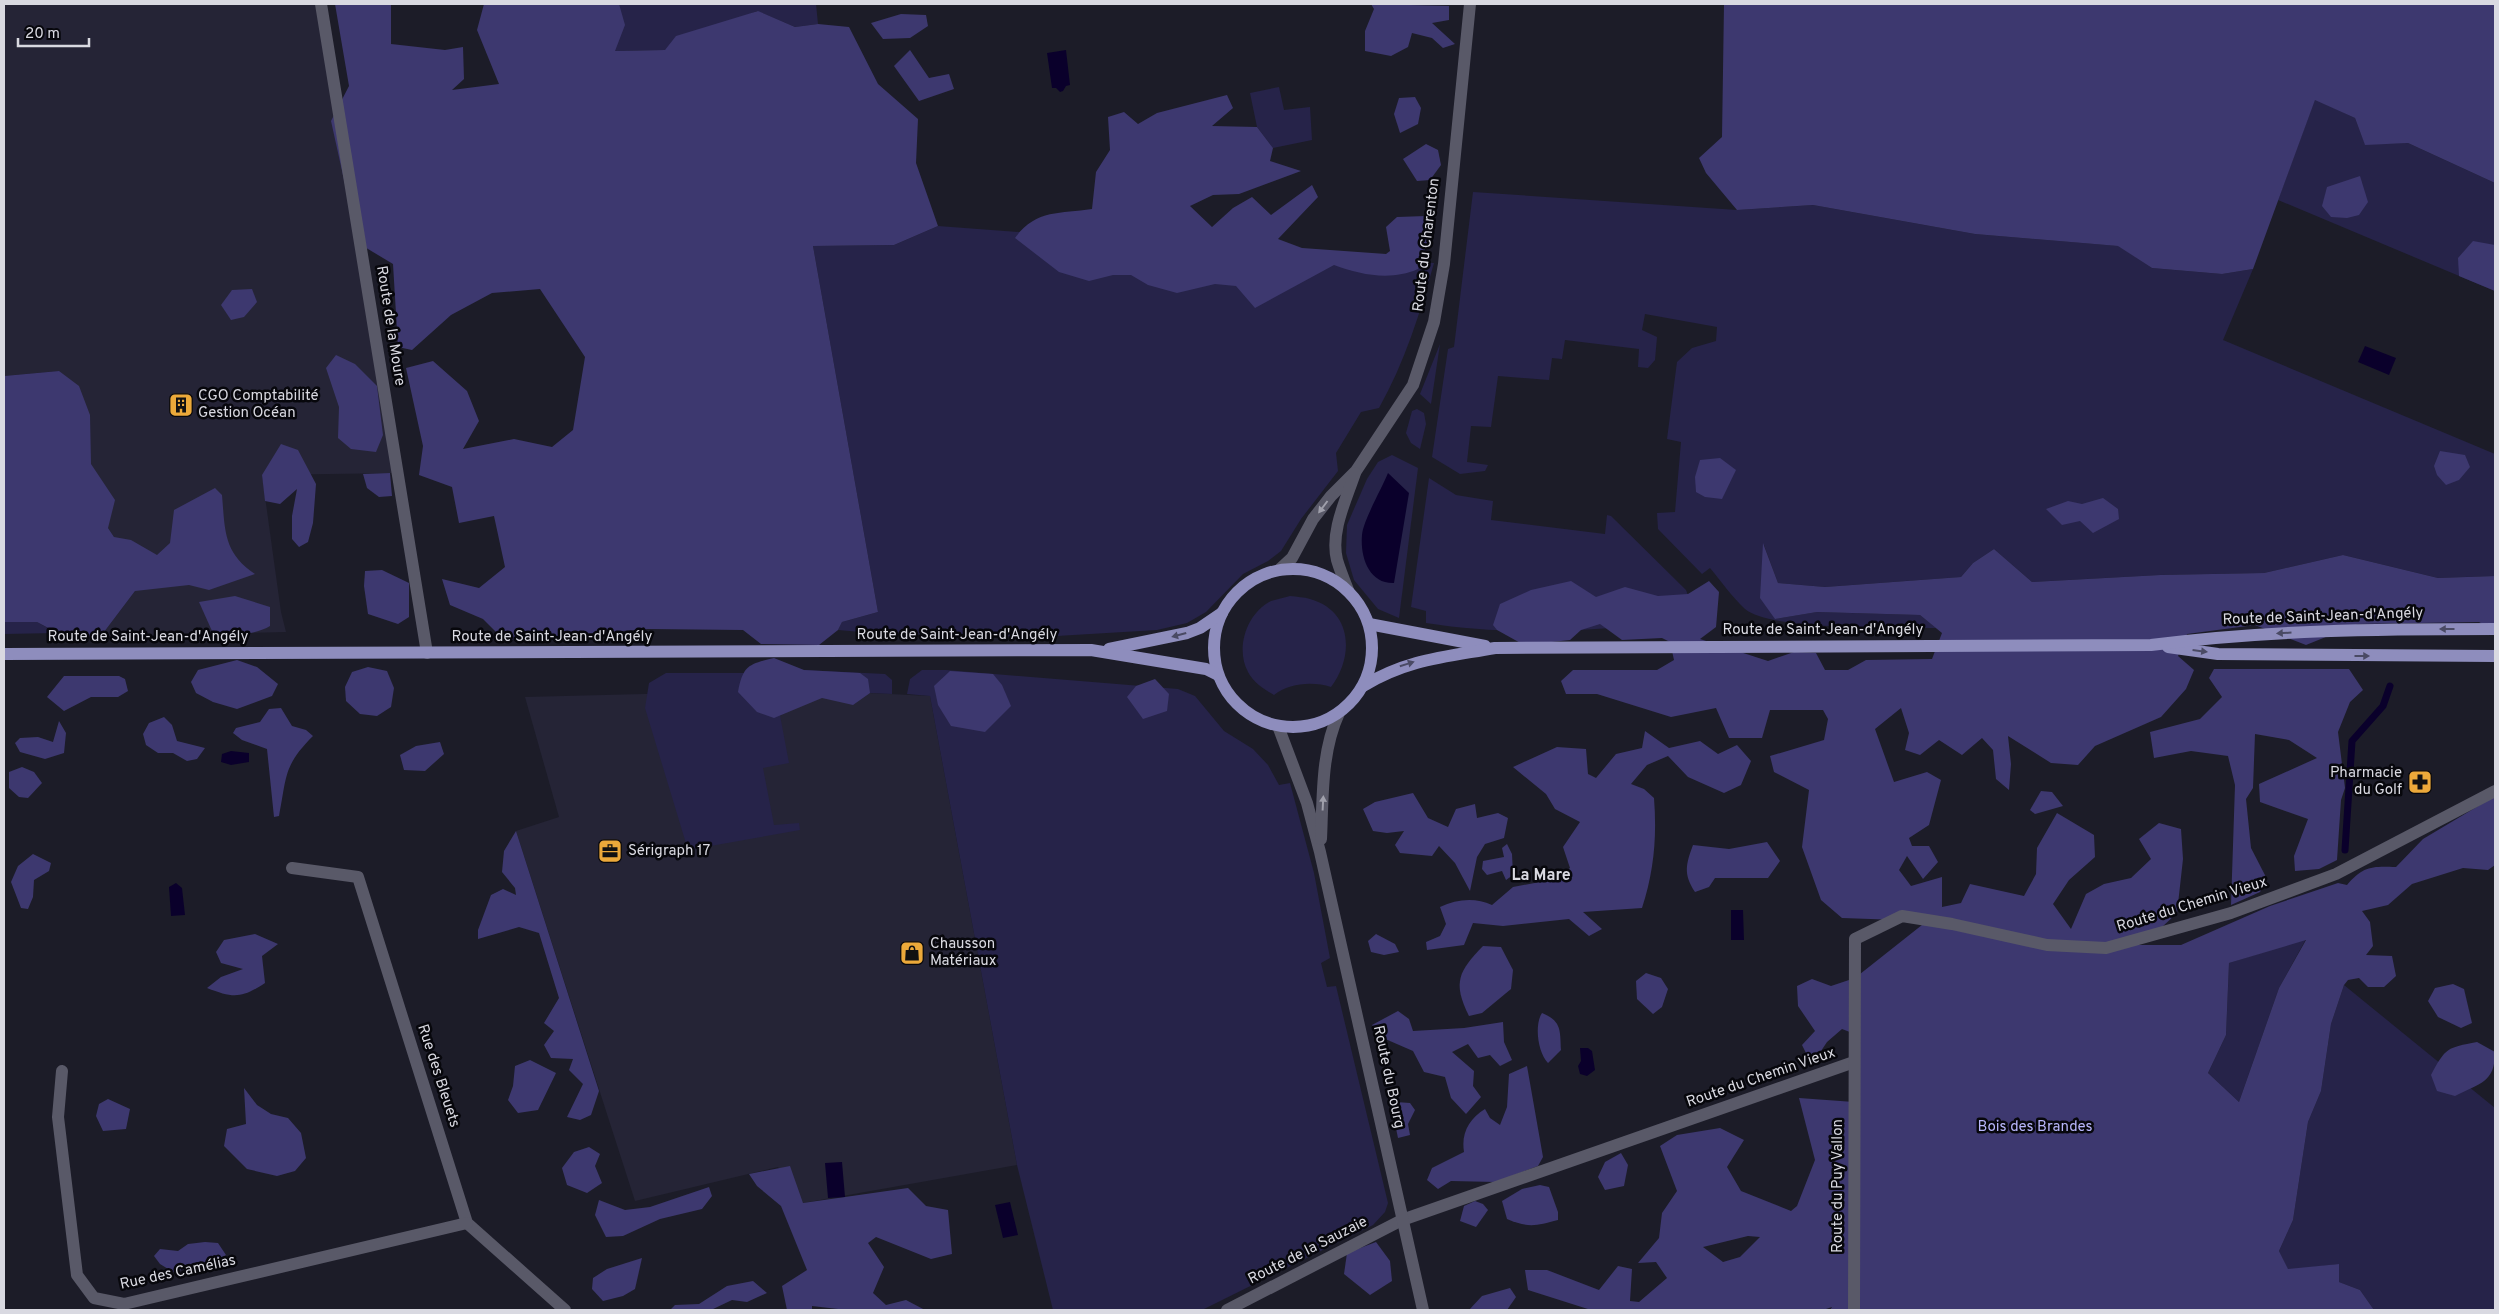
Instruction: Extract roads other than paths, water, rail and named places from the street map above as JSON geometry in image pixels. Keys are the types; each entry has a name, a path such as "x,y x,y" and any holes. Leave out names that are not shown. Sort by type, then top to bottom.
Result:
{"main road":[{"path":"1304,569 1327,576 1348,590 1360,606 1369,624 1372,645 1371,666 1363,686 1352,701 1339,713 1320,723 1299,727 1278,726 1252,716 1232,698 1218,675 1214,654 1215,633 1222,613 1236,593 1255,578 1279,570 1304,569"},
{"name":"Route de Saint-Jean-d'Angély","path":"1101,650 1187,633 1200,628 1222,613"},
{"name":"Route de Saint-Jean-d'Angély","path":"1369,624 1495,648"},
{"name":"Route de Saint-Jean-d'Angély","path":"1363,686 1383,674 1415,662 1495,648 2152,645 2224,636 2406,629 2495,629"},
{"name":"Route de Saint-Jean-d'Angély","path":"2152,645 2218,654 2495,656"},
{"name":"Route de Saint-Jean-d'Angély","path":"4,654 1101,650 1206,669 1218,675"}],"street":[{"name":"Route de la Moure","path":"321,4 427,653"},
{"name":"Route du Charenton","path":"1279,570 1292,558 1313,519 1331,496 1356,471 1413,385 1434,322 1444,264 1470,4"},
{"name":"Route du Charenton","path":"1348,590 1337,559 1335,541 1337,527 1356,471"},
{"name":"Route du Bourg","path":"1320,852 1324,768 1330,732 1339,713"},
{"name":"Route du Bourg","path":"1278,726 1307,803 1320,852 1423,1310"},
{"name":"Route du Chemin Vieux","path":"1402,1220 1854,1062 1855,939 1902,916 1952,924 2047,945 2106,948 2230,913 2336,874 2495,791"},
{"name":"Rue des Bleuets","path":"292,868 358,877 467,1223"},
{"name":"Route du Puy Vallon","path":"1854,1062 1854,1310"},
{"name":"Rue des Camélias","path":"62,1071 58,1117 77,1275 94,1298 124,1304 467,1223"},
{"name":"Route de la Sauzaie","path":"1227,1310 1402,1220"},
{"path":"467,1223 565,1310"}],"waterway":[{"path":"2345,850 2352,741 2383,706 2390,686"}],"place":[{"name":"CGO Comptabilité Gestion Océan","path":"181,405"},
{"name":"Pharmacie du Golf","path":"2420,782"},
{"name":"Sérigraph 17","path":"610,851"},
{"name":"Chausson Matériaux","path":"912,953"}],"district":[{"name":"La Mare","path":"1541,876"}],"park label":[{"name":"Bois des Brandes","path":"2035,1127"}]}
